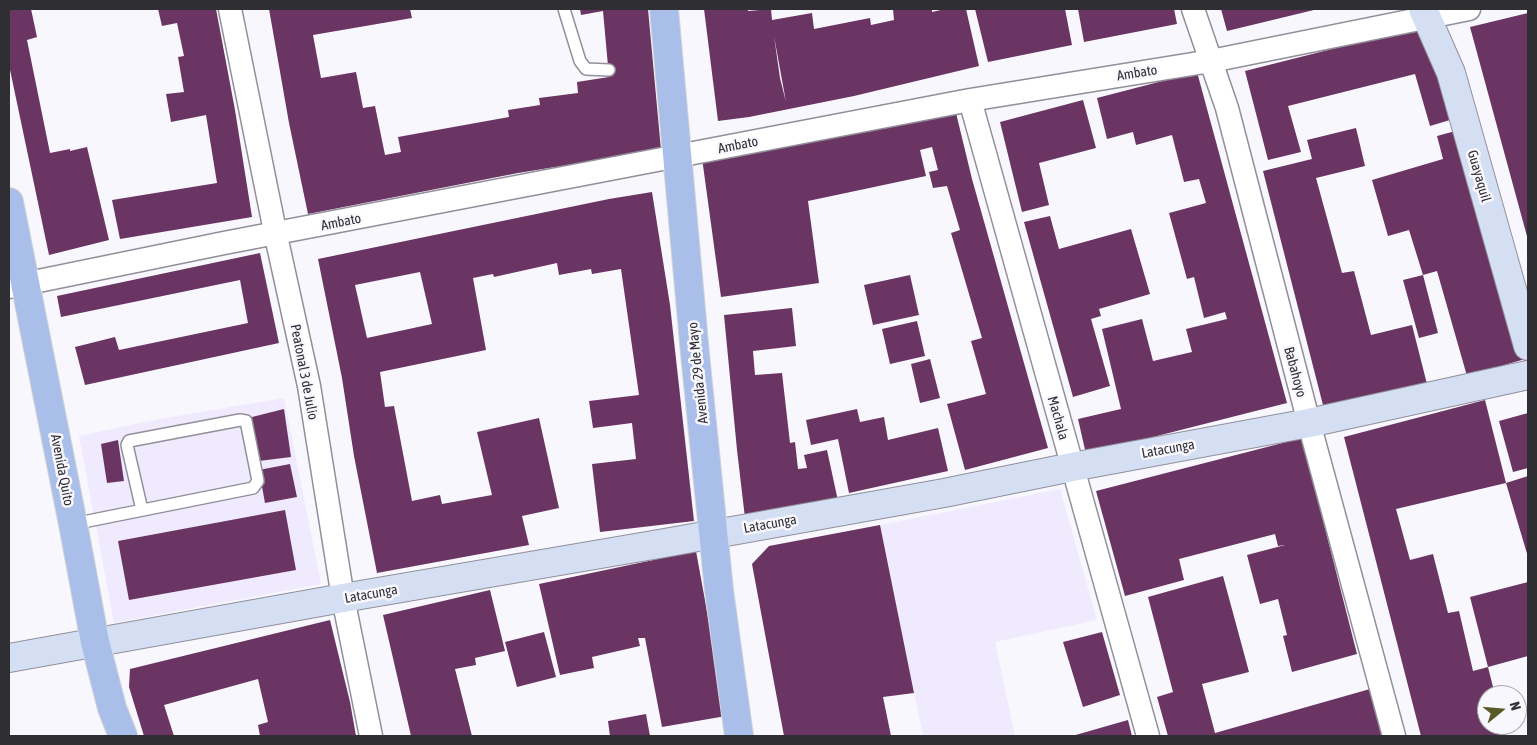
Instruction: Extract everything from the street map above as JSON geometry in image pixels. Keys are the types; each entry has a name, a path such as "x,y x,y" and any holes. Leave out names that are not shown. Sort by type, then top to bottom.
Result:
{"main road":[{"name":"Avenida 29 de Mayo","path":"664,9 666,75 678,157 695,354 714,535 729,672 739,736"},
{"name":"Avenida Quito","path":"9,202 17,286 73,524 95,642 112,708 123,736"}],"street":[{"name":"Peatonal 3 de Julio","path":"230,9 309,386 343,598 371,736"},
{"name":"Babahoyo","path":"1193,9 1227,108 1309,423 1394,736"},
{"name":"Ambato","path":"17,286 224,243 970,100 1212,61 1425,14 1469,9"},
{"name":"Guayaquil","path":"1425,14 1451,73 1528,346"},
{"name":"Machala","path":"970,100 1148,736"},
{"name":"Latacunga","path":"9,658 944,493 1309,423 1528,375"}],"lane":[{"path":"564,9 580,61 586,68 608,70"},
{"path":"73,524 253,488 258,481 246,421 240,420 129,441 127,445 142,510"}],"shaded area":[{"path":"284,398 321,584 114,623 79,436 154,420"},
{"path":"1060,489 1097,620 995,642 1015,736 923,736 880,525"}],"building":[{"path":"9,9 31,9 37,37 27,40 50,153 87,147 109,240 49,255 9,65"},
{"path":"158,9 216,9 252,217 120,239 112,200 217,183 206,115 171,122 166,94 184,92 178,57 184,56 177,23 162,26"},
{"path":"269,9 410,9 412,18 313,35 321,78 356,72 363,108 375,106 385,155 401,152 398,137 509,117 508,110 540,105 539,98 578,93 577,82 609,77 603,11 581,15 580,9 648,9 661,150 518,173 308,214 289,123"},
{"path":"704,9 748,9 748,11 771,9 772,20 812,13 814,29 870,18 871,25 894,20 893,9 932,9 932,12 945,9 966,9 979,66 854,96 749,117 718,121","holes":["774,36 786,102 780,78"]},
{"path":"975,9 1065,9 1072,45 988,62"},
{"path":"1078,9 1174,9 1177,24 1084,42"},
{"path":"1221,9 1318,9 1227,31"},
{"path":"1528,13 1528,240 1470,27"},
{"path":"1423,26 1450,120 1430,126 1415,74 1288,106 1301,152 1268,160 1245,71"},
{"path":"1197,72 1287,403 1086,454 1078,419 1121,409 1102,329 1142,319 1153,361 1192,352 1186,329 1227,319 1225,312 1204,318 1194,277 1187,279 1169,213 1206,203 1199,179 1184,182 1172,135 1136,145 1133,132 1107,139 1097,98"},
{"path":"1083,100 1096,148 1039,163 1049,205 1022,212 1000,122"},
{"path":"956,113 972,179 1048,448 965,470 947,404 986,394 971,341 982,338 951,233 960,230 947,186 933,188 929,172 938,170 932,147 920,150 926,176 808,201 819,283 721,297 702,158 800,144"},
{"path":"1356,128 1365,166 1316,178 1342,273 1354,271 1371,335 1412,325 1427,384 1324,409 1263,171 1312,159 1307,140"},
{"path":"1459,130 1525,359 1467,376 1437,271 1423,275 1409,230 1388,236 1372,180 1443,159 1437,136"},
{"path":"652,192 670,305 694,521 600,532 592,464 636,459 632,423 593,428 589,401 639,395 621,269 592,274 591,269 559,275 557,263 494,277 493,274 473,278 486,350 380,372 385,407 394,406 412,501 440,495 442,504 492,495 477,432 539,418 559,508 522,516 529,545 377,573 354,456 342,378 318,259 609,199","holes":["420,272 432,324 367,338 355,285"]},
{"path":"1050,216 1059,249 1131,229 1150,294 1099,309 1101,316 1091,319 1110,386 1073,397 1024,222"},
{"path":"260,253 279,343 85,385 75,347 115,337 119,350 248,323 240,280 61,317 57,296"},
{"path":"910,275 919,315 873,325 864,285"},
{"path":"1423,275 1438,333 1419,338 1403,280"},
{"path":"792,308 796,346 753,351 755,375 782,373 790,443 795,442 798,469 807,468 804,455 827,450 838,501 745,518 724,315"},
{"path":"917,321 925,356 890,364 882,329"},
{"path":"930,359 940,398 920,403 911,364"},
{"path":"1485,400 1506,483 1396,509 1410,560 1433,554 1448,613 1459,611 1473,671 1488,667 1492,685 1477,685 1477,735 1506,736 1421,736 1344,437"},
{"path":"284,409 291,457 259,461 252,417"},
{"path":"857,409 860,422 884,417 888,440 938,428 948,471 849,493 838,439 811,445 806,420"},
{"path":"1528,413 1528,468 1513,472 1499,421"},
{"path":"1302,438 1357,654 1292,672 1283,636 1287,635 1278,599 1260,604 1247,555 1285,545 1278,546 1275,534 1179,559 1184,580 1125,596 1096,491"},
{"path":"118,440 124,481 107,483 101,444"},
{"path":"290,464 297,497 265,503 259,470"},
{"path":"1528,476 1528,557 1506,483"},
{"path":"285,510 296,570 129,600 118,541"},
{"path":"880,525 914,693 883,697 891,736 784,736 752,564 769,546"},
{"path":"696,551 726,716 662,727 645,638 638,638 640,646 592,657 594,668 560,675 539,584"},
{"path":"1223,576 1249,672 1202,684 1215,733 1370,689 1383,736 1168,736 1157,697 1173,692 1148,597"},
{"path":"1528,582 1528,656 1488,667 1470,597"},
{"path":"490,590 505,651 475,658 476,665 455,669 472,736 411,736 383,615"},
{"path":"330,620 350,702 356,736 260,736 258,725 268,722 258,679 164,705 174,736 144,736 129,687 130,669"},
{"path":"544,632 556,677 517,687 505,642"},
{"path":"1102,632 1120,695 1083,707 1063,642"},
{"path":"646,714 650,736 610,736 608,721"},
{"path":"1128,720 1132,736 1072,736"}]}
